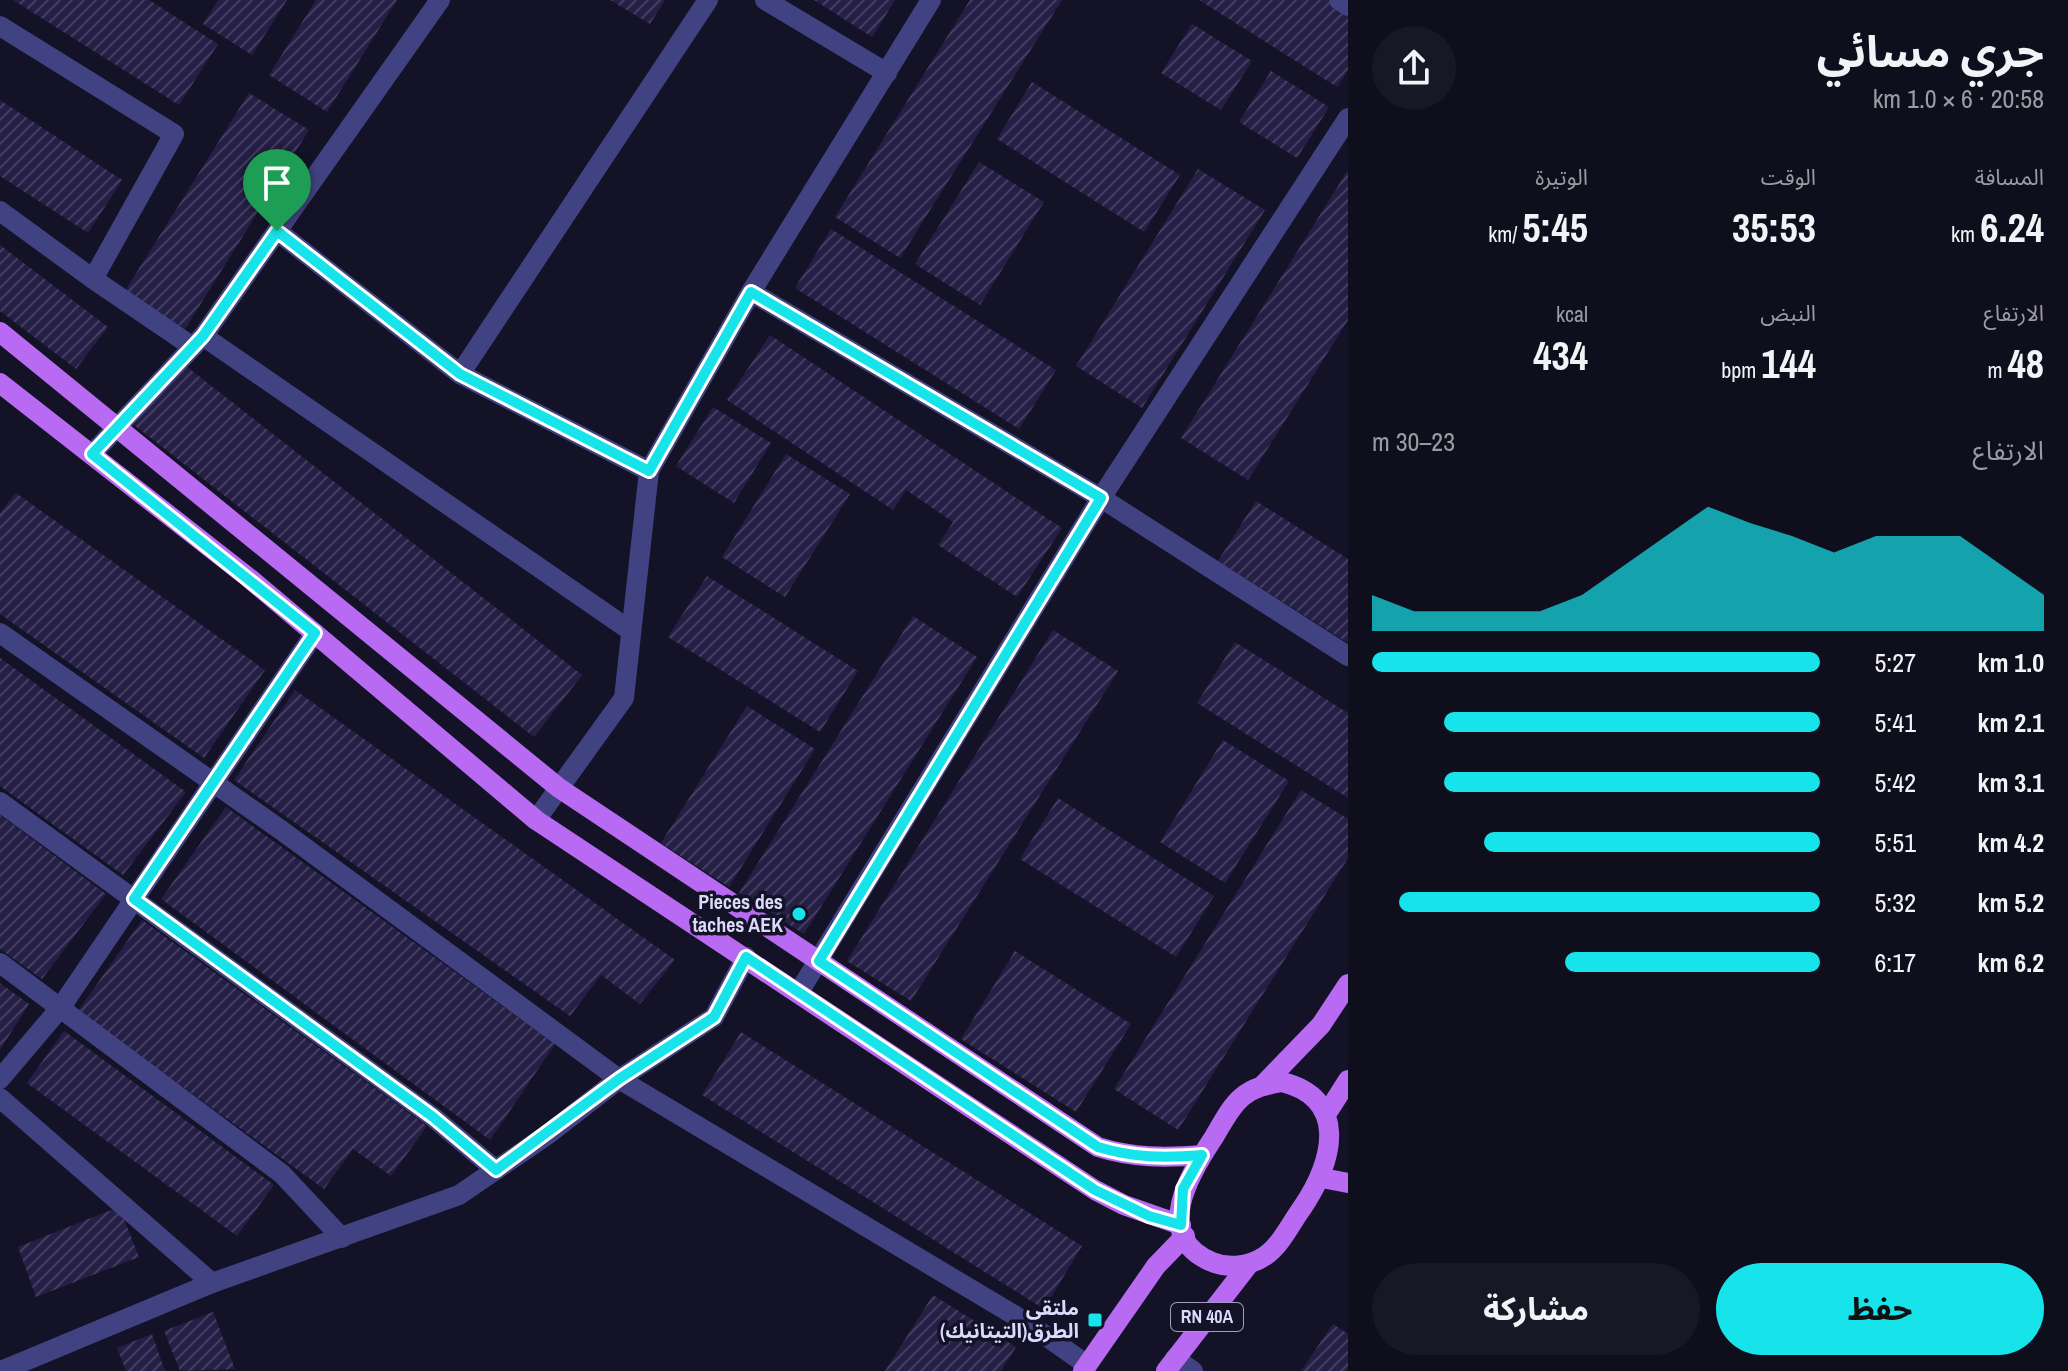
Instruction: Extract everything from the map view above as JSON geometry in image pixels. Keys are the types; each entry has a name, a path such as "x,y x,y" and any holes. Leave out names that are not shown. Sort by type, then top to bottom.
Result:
{"main road":[{"path":"0,332 119,425 559,788 1098,1147 1125,1156 1160,1159 1202,1155"},
{"path":"1,385 315,633 536,820 1095,1190 1183,1231"},
{"path":"1348,984 1321,1025 1263,1085 1236,1102 1202,1155 1183,1189 1183,1231 1195,1250 1212,1262 1232,1266 1249,1264 1273,1250 1322,1178 1335,1151 1337,1121 1348,1080"},
{"path":"1263,1085 1282,1082 1301,1086 1317,1096 1337,1121"},
{"path":"1322,1178 1348,1183"},
{"path":"1085,1368 1183,1231"},
{"name":"RN 40A","path":"1170,1364 1249,1264"}],"street":[{"path":"92,454 198,342 440,0"},
{"path":"460,374 708,0"},
{"path":"765,0 887,73"},
{"path":"536,820 624,698 649,471 751,292 931,0"},
{"path":"1339,0 1348,6"},
{"path":"0,26 174,134 93,279"},
{"path":"799,992 1101,498 1348,118"},
{"path":"0,211 93,279 198,342 631,631"},
{"path":"277,231 460,374 649,471"},
{"path":"751,292 1101,498 1348,656"},
{"path":"0,633 214,782 619,1079 1029,1324 1085,1368"},
{"path":"0,1079 61,1007 315,633"},
{"path":"0,802 433,1117 496,1170"},
{"path":"1,1371 212,1283 459,1195 619,1079 714,1017 746,957"},
{"path":"0,963 282,1174 342,1238"},
{"path":"0,1098 212,1283"},
{"path":"1170,1364 1193,1371"}],"building":[{"path":"13,0 149,0 218,44 179,105"},
{"path":"218,0 287,0 252,55 203,24"},
{"path":"316,0 397,0 327,112 269,75"},
{"path":"610,0 665,0 650,24"},
{"path":"814,0 895,0 872,37"},
{"path":"970,0 1062,0 900,258 835,217"},
{"path":"1199,0 1328,0 1348,13 1348,70 1337,87"},
{"path":"1192,24 1252,61 1221,110 1161,73"},
{"path":"1271,71 1329,107 1297,158 1239,122"},
{"path":"1032,82 1180,175 1144,232 997,139"},
{"path":"249,93 309,130 185,329 125,291"},
{"path":"0,100 122,180 88,233 0,176"},
{"path":"979,162 1044,202 980,305 915,264"},
{"path":"1198,169 1265,210 1142,408 1076,366"},
{"path":"1348,170 1348,320 1248,480 1181,438"},
{"path":"831,229 1056,370 1019,429 795,288"},
{"path":"0,245 108,327 76,369 0,311"},
{"path":"770,335 1062,528 1017,597 938,545 953,522 906,490 893,510 727,400"},
{"path":"182,363 582,675 534,737 134,425"},
{"path":"713,407 771,443 734,503 676,466"},
{"path":"786,454 850,494 785,597 722,557"},
{"path":"16,493 265,670 204,758 0,614 0,513"},
{"path":"1256,501 1348,559 1348,643 1218,561"},
{"path":"707,576 858,671 820,732 668,637"},
{"path":"913,616 977,657 804,934 739,893"},
{"path":"1053,630 1118,671 911,1001 847,961"},
{"path":"1235,642 1348,713 1348,798 1197,703"},
{"path":"0,658 186,792 123,875 0,786"},
{"path":"295,690 675,960 640,1004 601,975 570,1016 234,780"},
{"path":"747,706 815,749 729,887 661,843"},
{"path":"1223,740 1289,781 1225,883 1160,842"},
{"path":"1301,790 1348,819 1348,858 1178,1130 1114,1089"},
{"path":"1058,798 1214,896 1176,957 1020,859"},
{"path":"226,807 555,1044 490,1140 161,899"},
{"path":"0,815 106,894 42,979 0,949"},
{"path":"142,920 427,1126 391,1176 353,1149 324,1189 78,1011"},
{"path":"1015,951 1131,1024 1076,1112 961,1039"},
{"path":"0,983 29,1004 0,1050"},
{"path":"64,1031 274,1185 237,1236 27,1083"},
{"path":"741,1032 1082,1246 1044,1309 702,1095"},
{"path":"119,1207 139,1257 36,1297 18,1247"},
{"path":"933,1295 1016,1347 1001,1371 885,1371"},
{"path":"213,1312 235,1369 180,1371 164,1331"},
{"path":"1333,1324 1348,1334 1348,1371 1301,1371"},
{"path":"152,1334 165,1371 126,1371 117,1348"}],"place":[{"name":"Pieces des taches AEK","path":"799,914"},
{"name":"ملتقى الطرق(التيتانيك)","path":"1095,1320"}],"route":[{"path":"277,231 460,374 649,471 751,292 1101,498 819,961 1098,1147 1125,1156 1160,1159 1202,1155 1183,1189 1179,1214 1181,1225 1149,1216 1095,1190 746,957 714,1017 619,1079 496,1170 433,1117 134,899 315,633 92,454 203,336 277,231"}]}
